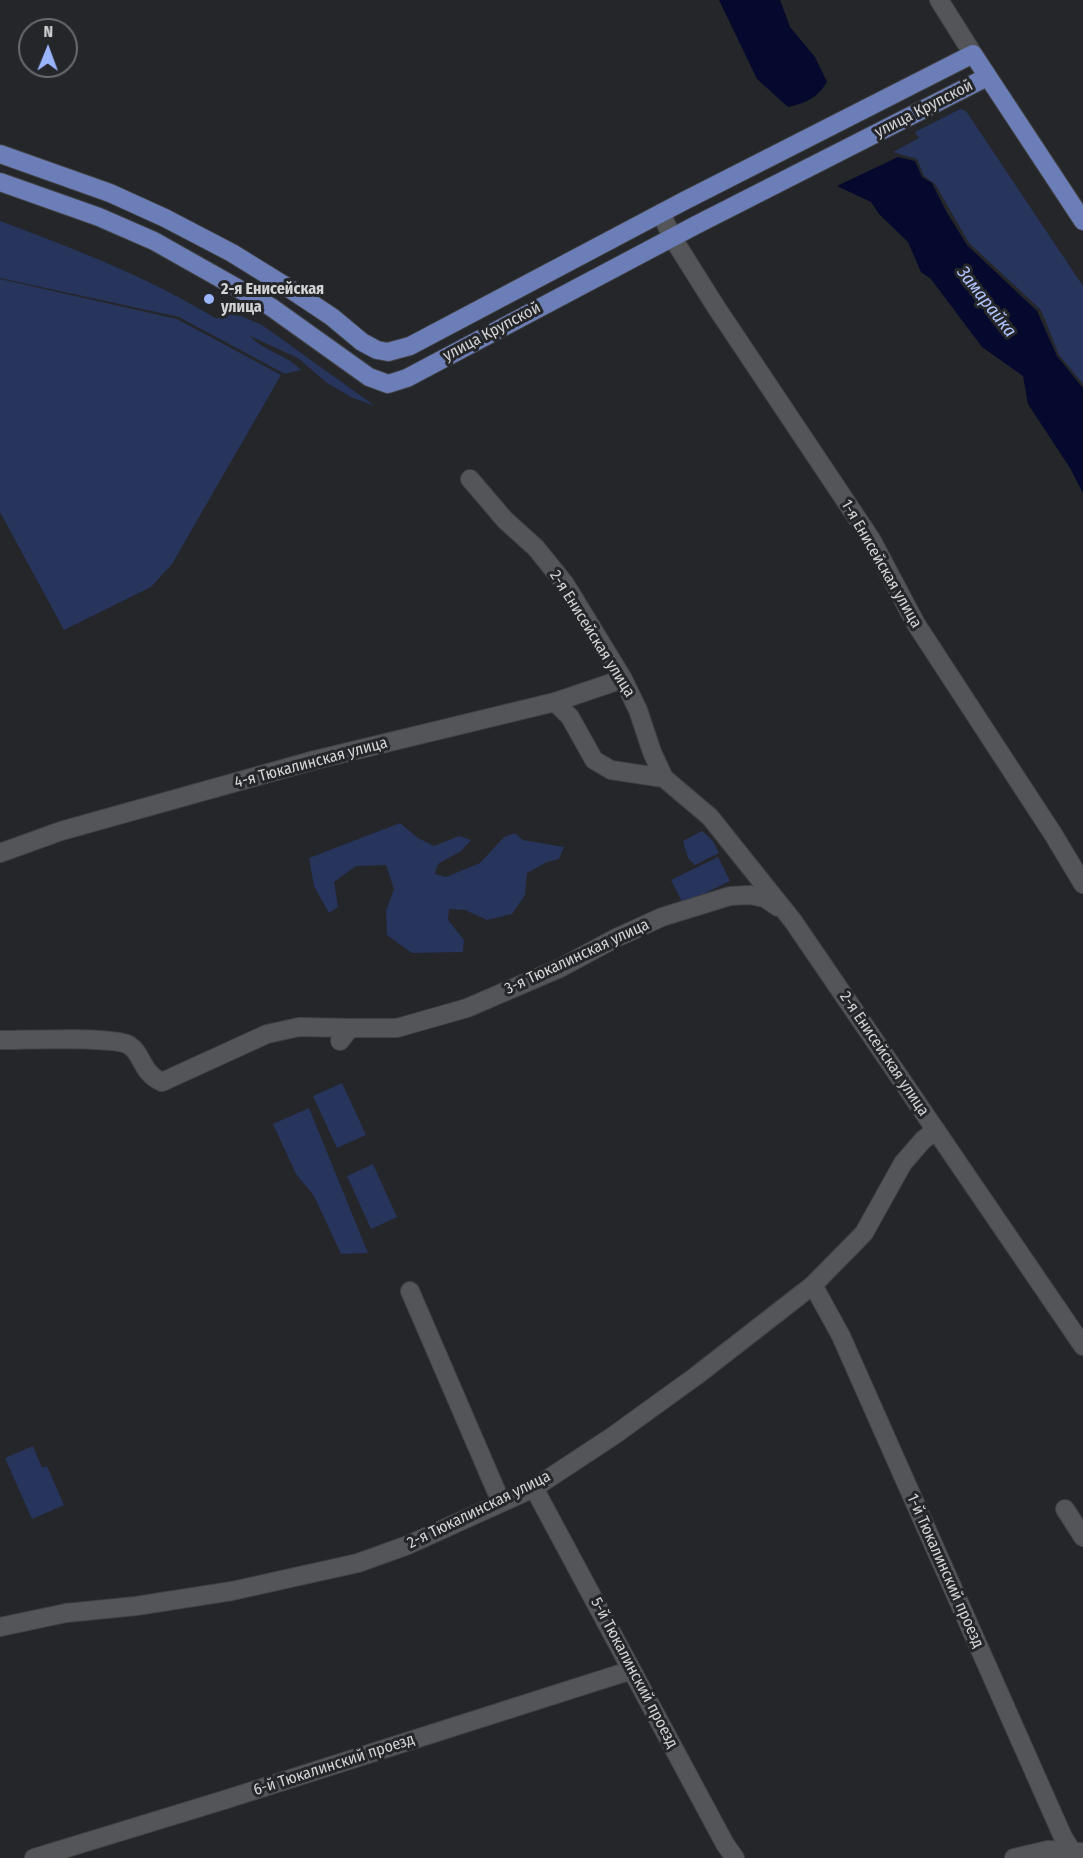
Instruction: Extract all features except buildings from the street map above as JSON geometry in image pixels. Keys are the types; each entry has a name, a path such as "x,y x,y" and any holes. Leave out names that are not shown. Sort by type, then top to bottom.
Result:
{"main road":[{"path":"973,54 1083,221"},
{"name":"улица Крупской","path":"0,154 110,193 165,218 232,253 287,287 332,317 362,342 377,350 399,351 973,54"},
{"name":"улица Крупской","path":"0,182 99,217 154,241 271,307 369,377 388,384 406,378 672,237 987,77"}],"street":[{"path":"939,0 973,54"},
{"name":"1-я Енисейская улица","path":"662,213 672,237 871,539 916,624 1083,884"},
{"name":"2-я Енисейская улица","path":"470,479 505,520 536,548 565,584 623,678 638,710 651,752 664,778 710,817 805,937 1083,1346"},
{"name":"4-я Тюкалинская улица","path":"0,853 61,831 315,760 555,702 623,678"},
{"path":"555,702 570,717 594,760 611,770 664,778"},
{"name":"3-я Тюкалинская улица","path":"0,1041 102,1040 124,1043 132,1047 147,1073 162,1082 267,1034 299,1026 345,1035 397,1028 466,1008 560,968 662,917 730,896 750,895 765,898 782,909"},
{"name":"2-я Тюкалинская улица","path":"0,1627 66,1613 136,1606 232,1592 358,1563 408,1545 534,1488 613,1436 696,1376 813,1284 864,1233 903,1163 923,1140 936,1130"},
{"name":"1-й Тюкалинский проезд","path":"813,1284 841,1336 1053,1815 1077,1854"},
{"path":"410,1291 501,1502"},
{"name":"5-й Тюкалинский проезд","path":"534,1488 725,1844 735,1858"},
{"path":"1065,1509 1083,1537"},
{"name":"6-й Тюкалинский проезд","path":"34,1858 632,1670"},
{"path":"1014,1858 1048,1850 1077,1854"}],"shaded area":[{"path":"960,109 966,111 1083,286 1083,384 1059,355 1041,310 969,243 935,184 924,176 917,159 893,152 919,138 915,132"},
{"path":"0,221 136,276 215,318 223,318 226,314 241,316 262,325 375,406 353,398 327,383 298,358 250,336 301,370 285,374 179,317 0,278"},
{"path":"0,279 177,319 281,375 172,564 151,587 64,630 0,512"},
{"path":"400,823 418,838 434,846 459,836 471,840 461,851 438,864 435,874 446,877 480,863 504,837 515,833 523,840 564,847 559,859 547,862 527,873 525,895 512,914 487,920 465,910 449,909 448,920 464,940 463,952 412,953 387,935 386,911 394,889 386,865 356,866 334,882 338,907 329,913 314,886 309,858"},
{"path":"702,831 713,841 719,853 695,865 688,858 683,841"},
{"path":"718,857 730,881 683,904 671,880"},
{"path":"342,1083 366,1135 337,1148 313,1096"},
{"path":"309,1108 368,1253 341,1254 314,1196 296,1174 273,1124"},
{"path":"373,1164 397,1217 371,1229 347,1176"},
{"path":"33,1446 42,1468 47,1466 64,1505 32,1519 5,1458"}],"water":[{"path":"719,0 780,0 790,27 815,57 827,82 819,92 806,102 788,107 757,79"},
{"name":"Замарайка","path":"898,157 915,161 922,177 932,183 967,245 1037,311 1057,356 1083,388 1083,493 1070,468 1028,404 1023,376 982,347 931,279 921,272 908,242 879,214 871,202 837,186"}],"place":[{"name":"2-я Енисейская улица","path":"209,299"}]}
